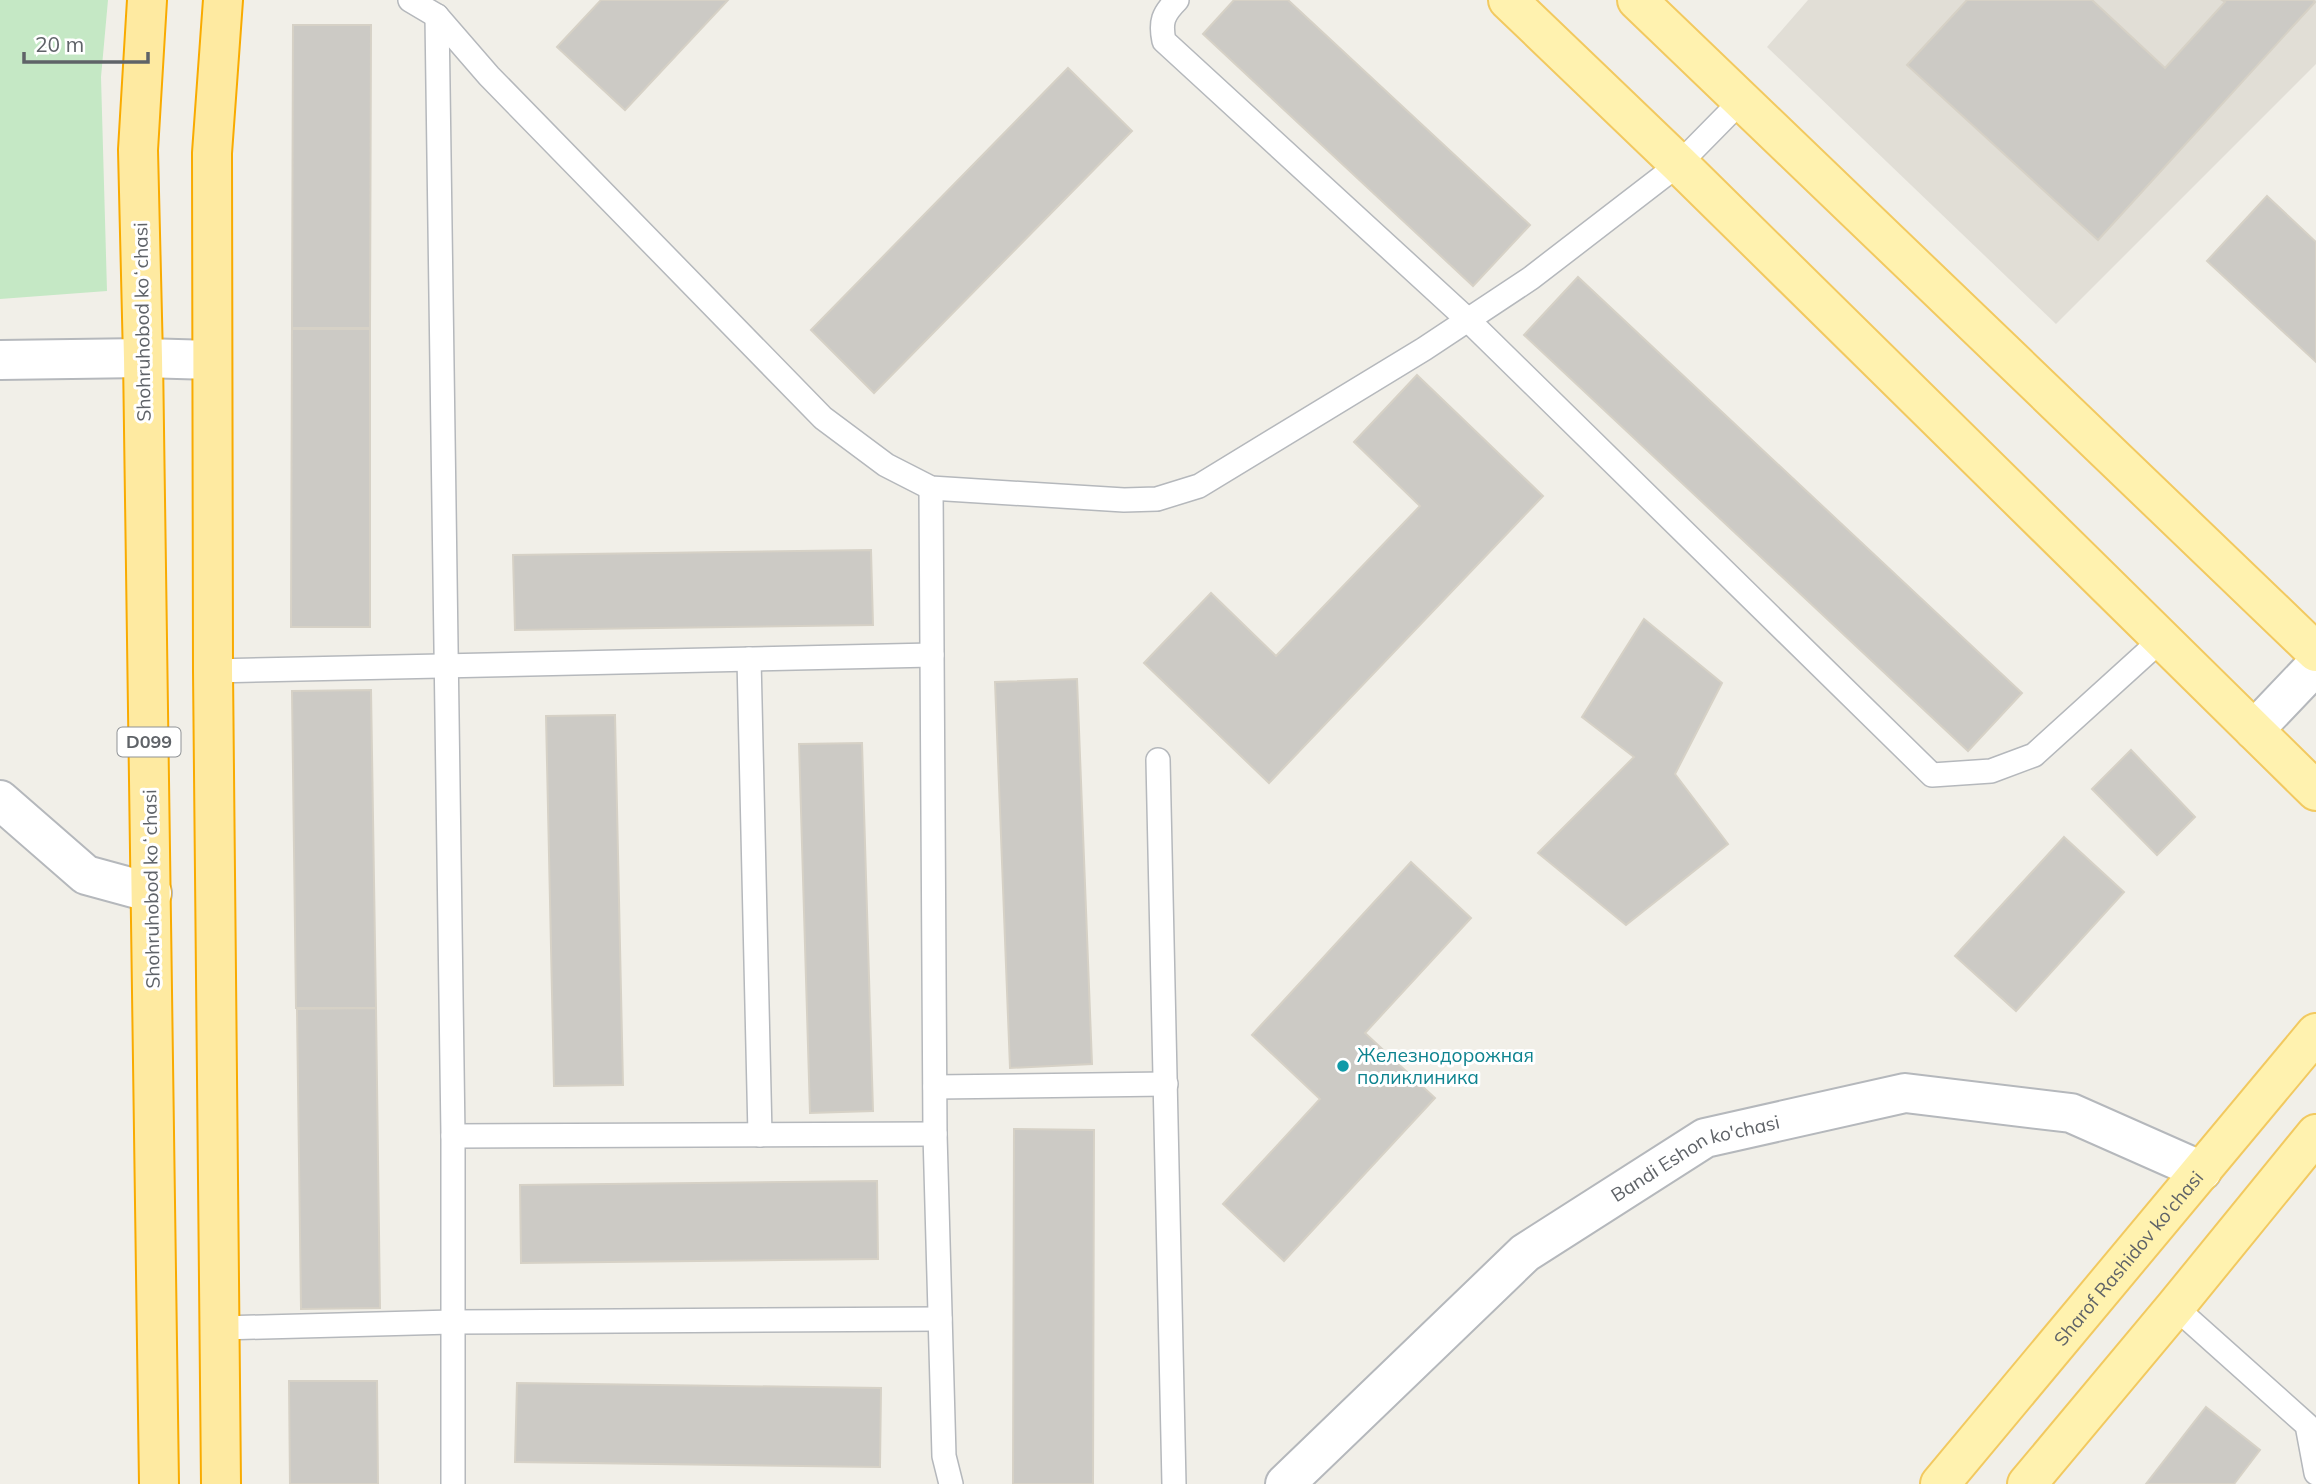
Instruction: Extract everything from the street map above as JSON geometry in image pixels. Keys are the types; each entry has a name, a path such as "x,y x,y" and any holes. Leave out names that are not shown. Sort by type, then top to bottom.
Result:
{"highway":[{"name":"Shohruhobod koʻchasi","path":"147,0 138,150 152,893 159,1484"},
{"path":"221,1484 213,671 212,153 223,0"}],"main road":[{"path":"1508,0 1679,164 2316,791"},
{"path":"1637,0 2316,652"},
{"name":"Sharof Rashidov ko'chasi","path":"1940,1484 2316,1033"},
{"path":"2026,1484 2316,1134"}],"street":[{"path":"0,360 212,360"},
{"path":"2254,730 2316,665"},
{"path":"0,800 86,876 152,893"},
{"name":"Bandi Eshon ko'chasi","path":"1285,1484 1525,1253 1705,1138 1905,1093 2071,1114 2202,1171"}],"lane":[{"path":"410,0 437,16 489,76 823,418 886,465 931,488 1124,500 1157,499 1199,486 1468,320 1531,278 1679,164 1742,100"},
{"path":"1177,0 1165,12 1161,24 1164,41 1468,320 1932,775 1991,771 2034,755 2162,639"},
{"path":"437,16 453,1136 453,1484"},
{"path":"931,488 935,1134 944,1456 951,1484"},
{"path":"213,671 932,654"},
{"path":"749,659 760,1135"},
{"path":"1158,760 1174,1484"},
{"path":"935,1087 1166,1084"},
{"path":"453,1136 935,1134"},
{"path":"2175,1307 2307,1425 2316,1473"},
{"path":"221,1328 452,1322 940,1318"}],"shaded area":[{"path":"1808,0 2316,0 2316,64 2056,324 1767,47"}],"green space":[{"path":"0,0 108,0 101,77 107,291 0,299"}],"building":[{"path":"601,0 728,0 625,110 557,47"},
{"path":"1234,0 1288,0 1530,225 1473,286 1203,34"},
{"path":"1967,0 2092,0 2165,68 2225,2 2222,0 2315,2 2098,240 1907,65"},
{"path":"293,25 371,25 370,328 292,328"},
{"path":"1068,68 1132,131 874,393 811,330"},
{"path":"2267,196 2316,242 2316,362 2207,261"},
{"path":"1578,277 2022,693 1968,751 1524,335"},
{"path":"292,329 370,329 370,627 291,627"},
{"path":"1417,375 1543,496 1269,783 1144,663 1211,593 1276,656 1420,506 1354,442"},
{"path":"871,550 873,625 515,630 513,555"},
{"path":"1644,619 1722,683 1675,774 1728,844 1626,925 1538,853 1634,757 1582,717"},
{"path":"1077,679 1092,1064 1010,1068 995,682"},
{"path":"371,690 376,1008 296,1008 292,691"},
{"path":"615,715 623,1085 554,1086 546,716"},
{"path":"862,743 873,1111 810,1113 799,744"},
{"path":"2131,750 2195,817 2157,855 2092,789"},
{"path":"2064,837 2124,892 2016,1011 1955,956"},
{"name":"Железнодорожная поликлиника","path":"1411,862 1471,918 1365,1033 1435,1098 1284,1261 1223,1204 1320,1099 1252,1035"},
{"path":"376,1008 380,1308 301,1309 297,1009"},
{"path":"1014,1129 1094,1130 1093,1484 1013,1484"},
{"path":"877,1181 878,1259 521,1263 520,1185"},
{"path":"289,1381 377,1381 378,1484 290,1484"},
{"path":"517,1383 881,1388 880,1467 515,1462"},
{"path":"2206,1407 2260,1450 2234,1484 2146,1484"}],"place":[{"name":"Железнодорожная поликлиника","path":"1343,1066"}]}
